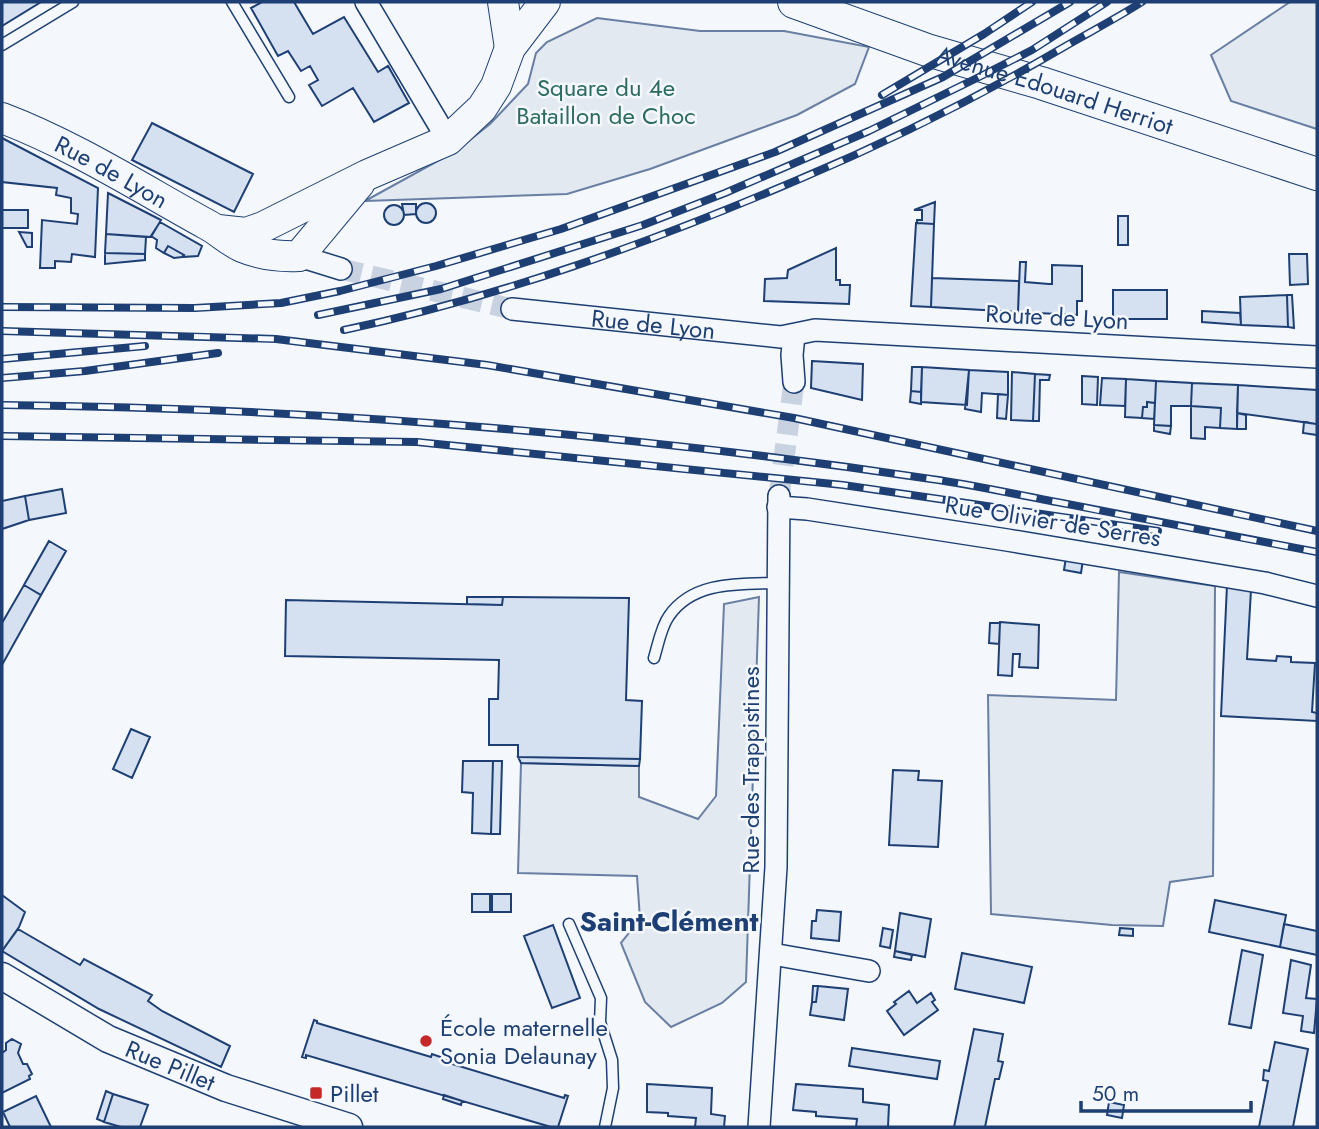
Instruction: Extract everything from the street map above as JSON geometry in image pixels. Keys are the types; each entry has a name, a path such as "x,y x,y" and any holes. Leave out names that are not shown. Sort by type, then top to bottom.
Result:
{"main road":[{"path":"503,2 510,48"},
{"path":"510,48 545,2"},
{"name":"Avenue Édouard Herriot","path":"794,2 927,50 1041,83 1317,174"},
{"name":"Rue de Lyon","path":"218,230 246,233 263,227 367,175 448,140 482,108 496,86 510,48"},
{"name":"Rue de Lyon","path":"2,118 29,128 218,230 240,246 275,257 299,256"},
{"path":"298,210 291,242 299,256 367,175"}],"street":[{"path":"366,2 448,140"},
{"name":"Rue de Lyon","path":"299,256 341,269"},
{"name":"Rue de Lyon","path":"512,309 686,329 781,337 794,335"},
{"name":"Route de Lyon","path":"794,335 815,330 1317,357"},
{"path":"794,335 794,383"},
{"name":"Rue des Trappistines","path":"759,1127 776,867 778,501"},
{"name":"Rue Olivier de Serres","path":"778,501 807,509 1265,583 1317,596"},
{"path":"772,954 869,971"},
{"name":"Rue Pillet","path":"2,976 119,1044 226,1088 349,1127"}],"lane":[{"path":"2,45 73,2"},
{"path":"232,2 289,97"},
{"path":"654,657 668,617 684,599 720,584 776,583"},
{"path":"569,924 601,998 600,1022 612,1060 612,1088 605,1127"}],"green space":[{"path":"1290,2 1317,2 1317,129 1231,101 1211,55"},
{"name":"Square du 4e Bataillon de Choc","path":"597,18 700,31 784,31 869,47 855,84 797,115 650,169 567,194 365,201 456,151 490,124 528,84 536,53 547,42"},
{"path":"1119,572 1215,586 1213,876 1170,882 1163,926 1112,925 991,914 988,695 1116,700"},
{"path":"759,597 746,982 722,1003 671,1027 645,1002 621,943 640,919 637,876 518,873 521,763 639,766 639,797 698,819 716,796 724,604"}],"building":[{"path":"2,2 41,2 2,26"},
{"path":"262,2 294,2 313,34 344,17 378,72 388,66 409,103 374,122 353,88 322,106 309,85 318,80 310,66 301,71 288,51 278,56 251,8"},
{"path":"152,123 253,174 234,212 132,160"},
{"path":"2,138 98,188 95,257 72,254 71,262 55,261 55,268 40,268 42,220 77,224 78,214 71,213 71,198 56,195 57,188 2,182"},
{"path":"108,193 161,220 151,237 106,234"},
{"path":"935,202 934,224 917,223 917,220 922,220 922,210 914,210"},
{"path":"426,203 433,206 436,213 433,220 426,223 419,220 416,213 419,206"},
{"path":"402,204 416,204 416,214 404,215"},
{"path":"394,205 401,208 404,215 401,222 394,225 387,222 384,215 387,208"},
{"path":"2,210 28,210 28,228 2,228"},
{"path":"1118,216 1128,216 1128,245 1118,245"},
{"path":"160,222 202,246 198,256 182,257 184,255 168,246 164,253 156,248 157,240 151,236"},
{"path":"916,223 934,224 931,307 911,306"},
{"path":"19,232 32,233 32,247 27,247"},
{"path":"106,234 146,237 145,254 105,253"},
{"path":"168,246 184,255 174,258 164,253"},
{"path":"836,248 836,280 840,280 840,285 850,285 849,304 764,301 765,279 787,278 788,270"},
{"path":"105,253 145,254 145,260 105,264"},
{"path":"1289,254 1307,254 1308,284 1290,285"},
{"path":"1020,262 1026,262 1025,282 1049,284 1052,284 1052,265 1082,266 1082,301 1077,301 1077,315 1018,312"},
{"path":"932,278 1019,281 1018,312 931,307"},
{"path":"1113,290 1167,290 1167,319 1113,319"},
{"path":"1287,295 1292,295 1294,328 1288,327"},
{"path":"1287,295 1288,327 1241,325 1240,297"},
{"path":"1202,311 1240,313 1241,325 1202,322"},
{"path":"812,361 863,364 862,400 811,388"},
{"path":"912,367 922,367 921,392 911,391"},
{"path":"922,367 969,370 967,405 921,402"},
{"path":"969,370 1008,372 1008,395 982,393 981,412 965,409"},
{"path":"1012,372 1035,374 1033,421 1011,420"},
{"path":"1035,374 1050,375 1049,380 1040,380 1039,421 1033,421"},
{"path":"1082,376 1098,377 1097,405 1082,404"},
{"path":"1102,378 1126,379 1125,406 1100,405"},
{"path":"1126,379 1156,381 1155,403 1147,402 1147,407 1143,407 1142,418 1125,417"},
{"path":"1156,381 1192,383 1191,406 1171,406 1171,426 1154,425"},
{"path":"1192,383 1238,385 1237,429 1220,428 1221,408 1191,406"},
{"path":"1238,385 1317,390 1317,424 1237,413"},
{"path":"911,391 921,392 921,404 910,402"},
{"path":"998,394 1008,395 1006,419 997,418"},
{"path":"1147,402 1155,403 1154,419 1142,418 1143,407 1147,407"},
{"path":"1191,406 1221,408 1220,428 1205,427 1205,439 1191,438"},
{"path":"1237,413 1246,415 1246,429 1237,429"},
{"path":"1304,422 1317,424 1317,435 1303,433"},
{"path":"1154,425 1171,426 1170,434 1154,431"},
{"path":"62,489 66,513 29,520 25,496"},
{"path":"25,496 29,520 2,529 2,501"},
{"path":"49,541 66,551 41,595 24,585"},
{"path":"1066,557 1083,560 1081,573 1064,570"},
{"path":"24,585 41,595 2,665 2,623"},
{"path":"1227,585 1251,590 1247,659 1276,661 1277,656 1291,657 1291,662 1315,663 1312,712 1317,713 1317,721 1221,716"},
{"path":"467,597 503,597 502,605 467,604"},
{"path":"503,597 629,598 626,700 642,701 640,759 518,757 518,745 489,745 489,699 498,699 499,660 285,656 286,600 502,605"},
{"path":"1000,622 1039,625 1038,668 1019,667 1020,654 1013,654 1012,676 998,675"},
{"path":"990,623 1000,623 999,644 989,643"},
{"path":"131,729 150,737 132,778 113,769"},
{"path":"518,757 640,759 639,766 521,763"},
{"path":"463,761 493,761 491,834 472,833 473,793 462,792"},
{"path":"493,761 502,761 500,834 491,834"},
{"path":"893,770 919,771 918,780 942,781 938,847 889,845"},
{"path":"472,894 490,894 490,912 472,912"},
{"path":"492,894 511,894 511,912 492,912"},
{"path":"2,895 25,912 19,927 2,951"},
{"path":"1215,900 1286,915 1280,947 1209,932"},
{"path":"817,910 841,912 839,941 811,938 812,921 816,921"},
{"path":"900,913 931,919 925,957 895,951"},
{"path":"1284,924 1317,931 1317,955 1280,947"},
{"path":"553,925 580,998 552,1008 524,936"},
{"path":"883,928 893,930 890,948 880,946"},
{"path":"1120,928 1133,929 1133,936 1119,935"},
{"path":"18,929 80,965 84,959 152,995 148,1001 162,1011 230,1046 221,1067 99,1009 2,951"},
{"path":"1242,950 1263,955 1251,1028 1229,1024"},
{"path":"895,951 912,955 911,960 894,957"},
{"path":"962,953 1032,967 1024,1003 955,989"},
{"path":"1291,960 1311,965 1306,998 1317,999 1314,1033 1301,1031 1303,1016 1283,1013"},
{"path":"813,986 818,986 816,1002 812,1002"},
{"path":"818,986 848,989 844,1020 810,1015 812,1002 816,1002"},
{"path":"909,991 917,1003 931,993 935,1000 932,1002 938,1010 904,1035 887,1011"},
{"path":"314,1020 431,1057 432,1054 449,1060 449,1063 564,1098 565,1095 568,1096 558,1127 306,1055 306,1058 302,1057"},
{"path":"974,1029 1003,1034 998,1061 1003,1062 999,1079 995,1079 985,1127 954,1127"},
{"path":"12,1039 21,1044 18,1053 32,1074 30,1079 2,1093 2,1053 6,1050 6,1043"},
{"path":"1275,1042 1308,1049 1293,1127 1259,1127 1268,1081 1263,1080 1264,1070 1269,1071"},
{"path":"852,1048 940,1061 937,1079 849,1066"},
{"path":"647,1084 712,1088 711,1114 725,1116 724,1127 695,1127 696,1118 647,1112"},
{"path":"796,1084 863,1089 863,1102 889,1105 888,1127 856,1127 857,1119 816,1116 816,1112 793,1110"},
{"path":"106,1091 113,1094 104,1122 97,1119"},
{"path":"113,1094 148,1105 140,1127 121,1127 104,1122"},
{"path":"444,1095 462,1101 461,1105 443,1099"},
{"path":"36,1096 51,1127 10,1127 3,1112"},
{"path":"1109,1102 1124,1105 1122,1118 1107,1115"}],"tunnel":[{"path":"341,269 512,309"},
{"path":"779,496 794,382"}],"railway":[{"path":"882,95 1032,2"},
{"path":"2,307 195,308 281,303 436,266 561,229 775,152 943,77 1070,2"},
{"path":"318,315 441,289 643,225 725,193 869,131 977,78 1032,50 1107,2"},
{"path":"344,330 460,302 517,285 629,247 740,204 932,119 1142,2"},
{"path":"2,331 276,339 487,365 794,418 1317,531"},
{"path":"2,359 145,346"},
{"path":"2,378 85,371 218,353"},
{"path":"2,405 235,411 351,418 700,448 964,484 1317,552"},
{"path":"2,436 417,442 843,485 1158,531"}],"place":[{"name":"École maternelle Sonia Delaunay","path":"426,1041"},
{"name":"Pillet","path":"316,1093"}],"district":[{"name":"Saint-Clément","path":"669,921"}]}
